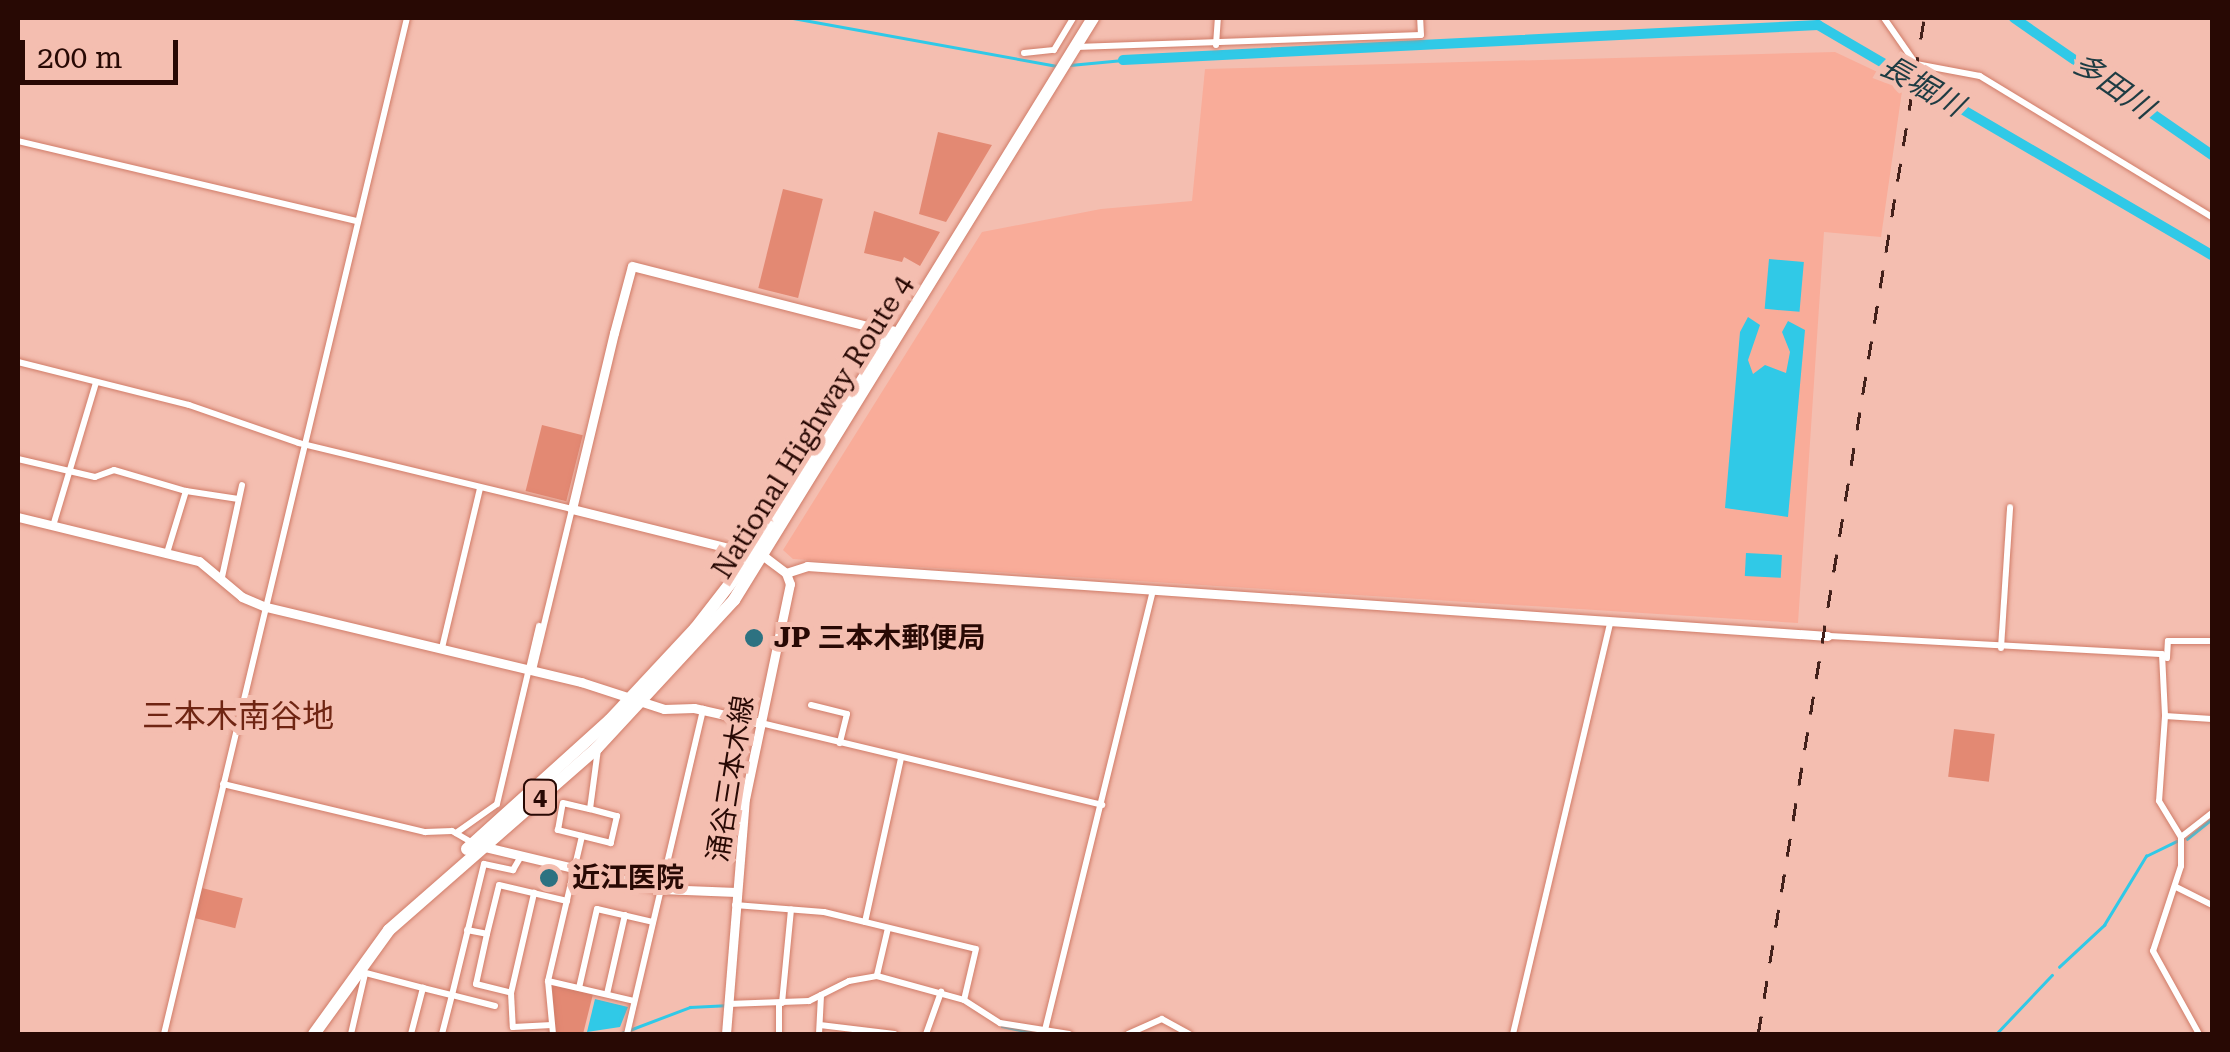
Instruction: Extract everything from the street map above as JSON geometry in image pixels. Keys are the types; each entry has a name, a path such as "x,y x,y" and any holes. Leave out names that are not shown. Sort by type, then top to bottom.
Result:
{"highway":[{"name":"National Highway Route 4","path":"314,1034 412,907 478,845 597,748 759,556 897,335 1084,18"},
{"name":"National Highway Route 4","path":"1068,46 1093,18"},
{"name":"National Highway Route 4","path":"305,1034 358,955 640,699"}],"street":[{"path":"164,1034 407,18"},
{"path":"1068,46 1073,18"},
{"path":"1216,44 1218,18"},
{"path":"1024,53 1051,52 1068,46 1421,35 1420,18"},
{"path":"1884,18 1916,64 1980,76 2212,218"},
{"path":"18,140 357,221"},
{"path":"456,833 497,804 632,266 897,335"},
{"path":"18,362 304,444 759,556 786,572 807,566 2001,648 2154,652 2166,659"},
{"path":"53,526 66,471 96,382"},
{"path":"18,459 100,478 114,470 186,491 238,500"},
{"path":"222,577 242,485"},
{"path":"442,648 480,488"},
{"path":"166,553 186,491"},
{"path":"2001,648 2010,507"},
{"path":"18,517 198,561 266,607 531,670 670,710 703,710 1102,806"},
{"name":"涌谷三本木線","path":"726,1034 736,892 760,723 789,597 786,572"},
{"path":"1046,1033 1153,590"},
{"path":"1513,1034 1610,621"},
{"path":"531,670 539,626"},
{"path":"2199,1034 2153,951 2176,887 2181,837 2160,801 2168,641 2212,641"},
{"path":"810,706 847,714 840,743"},
{"path":"627,1033 703,710"},
{"path":"2165,716 2212,719"},
{"path":"590,809 602,753 597,748"},
{"path":"866,922 901,758"},
{"path":"224,784 425,832 456,833 478,845 661,888 736,892"},
{"path":"564,803 590,809 617,816 611,843 558,830 564,803"},
{"path":"2181,837 2212,812"},
{"path":"553,1034 548,981 582,836"},
{"path":"442,1034 484,864 513,870 521,856"},
{"path":"511,993 476,984 499,885 568,901"},
{"path":"2176,887 2212,905"},
{"path":"534,894 511,993 513,1027 552,1024"},
{"path":"735,905 866,922 976,949 964,1000"},
{"path":"579,988 597,909 653,922"},
{"path":"779,1034 791,910"},
{"path":"607,994 624,915"},
{"path":"877,976 888,928"},
{"path":"467,930 487,934"},
{"path":"351,1034 360,971 496,1006"},
{"path":"728,1004 781,1003 877,976 964,1000 1000,1023 1069,1034"},
{"path":"548,981 634,1001"},
{"path":"412,1034 423,988"},
{"path":"819,1034 822,994"},
{"path":"926,1034 940,994"},
{"path":"1128,1034 1162,1019 1189,1034"},
{"path":"820,1025 890,1034"}],"shaded area":[{"path":"1835,52 1903,84 1881,237 1824,232 1798,623 793,559 783,550 982,232 1101,209 1192,201 1205,69"},
{"path":"938,132 992,145 946,222 919,214"},
{"path":"783,189 823,199 798,298 758,288"},
{"path":"874,211 940,232 920,266 904,257 902,262 864,253"},
{"path":"542,425 583,435 566,501 526,491"},
{"path":"1954,729 1995,734 1989,782 1948,777"},
{"path":"202,888 243,898 235,928 195,918"},
{"path":"552,985 593,994 583,1034 555,1034"}],"water":[{"path":"1769,259 1804,262 1800,312 1765,309"},
{"path":"1748,317 1760,325 1748,360 1753,374 1765,365 1786,373 1790,352 1782,332 1788,321 1805,330 1788,517 1725,508 1740,332"},
{"path":"1746,553 1782,555 1781,578 1745,576"},
{"path":"595,999 628,1007 620,1027 587,1032"}],"waterway":[{"path":"793,18 1057,66"},
{"name":"多田川","path":"2014,18 2212,155"},
{"name":"長堀川","path":"1123,60 1818,25 2212,255"},
{"path":"1070,65 1123,60"},
{"path":"2187,839 2212,819"},
{"path":"2059,967 2104,925 2146,856 2177,841"},
{"path":"1996,1034 2052,975"},
{"path":"619,1034 690,1007 725,1005"},
{"path":"1002,1026 1036,1033"}],"railway":[{"path":"1758,1034 1924,18"}],"place":[{"name":"JP 三本木郵便局","path":"754,638"},
{"name":"近江医院","path":"549,878"}],"district":[{"name":"三本木南谷地","path":"238,716"}]}
